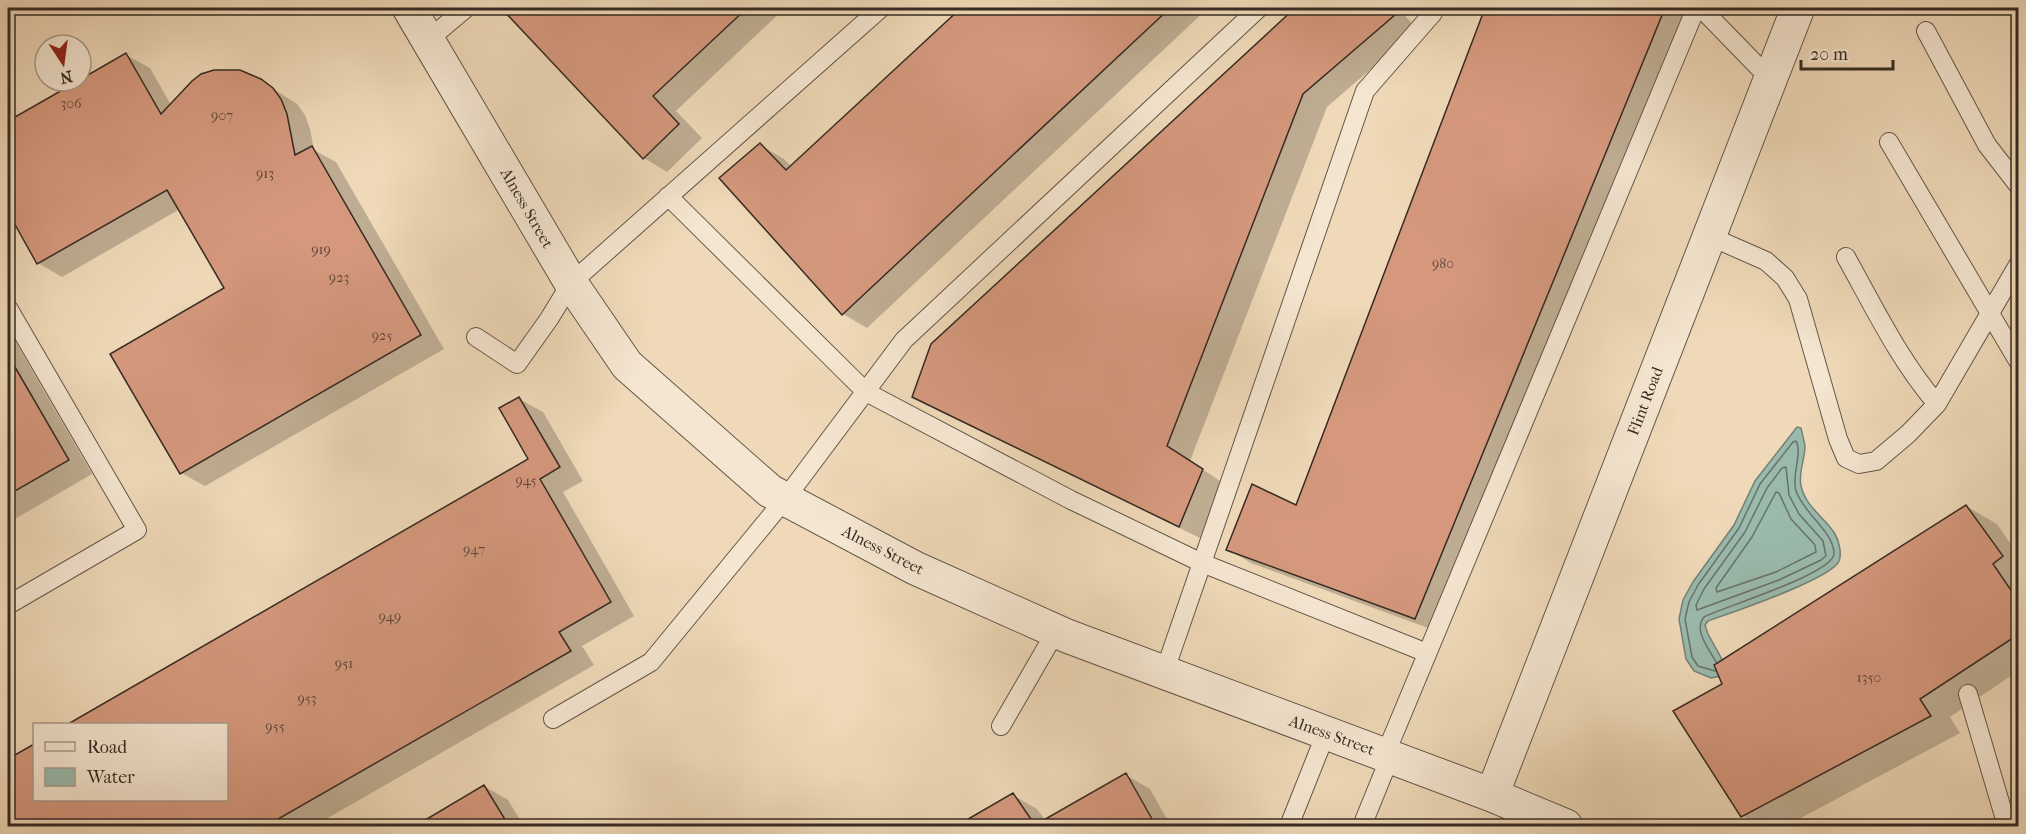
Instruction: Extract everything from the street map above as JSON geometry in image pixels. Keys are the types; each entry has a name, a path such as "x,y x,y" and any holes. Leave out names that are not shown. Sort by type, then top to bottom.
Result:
{"street":[{"name":"Alness Street","path":"409,8 571,283 627,365 770,491 915,568 1056,631 1492,795 1566,826"},
{"name":"Flint Road","path":"1492,795 1798,8"}],"lane":[{"path":"428,40 466,8"},
{"path":"476,337 516,364 549,319 571,283 881,8"},
{"path":"553,719 651,662 785,499 904,340 1259,8"},
{"path":"1164,673 1365,91 1433,13 1428,8"},
{"path":"1362,826 1427,653 1699,8 1770,79"},
{"path":"1926,31 1987,145 2019,184"},
{"path":"1889,142 2019,361"},
{"path":"668,196 866,392 1022,472 1071,500 1202,563 1427,653"},
{"path":"1709,236 1766,261 1785,278 1798,298 1838,439 1846,458 1859,465 1876,461 1908,434 1937,404 2019,265"},
{"path":"1846,257 1901,356 1919,384 1937,404"},
{"path":"8,308 137,530 8,605"},
{"path":"1001,726 1056,631"},
{"path":"1968,694 2007,826"},
{"path":"1289,826 1326,733"}],"water":[{"path":"1797,427 1801,428 1805,446 1800,476 1803,494 1835,534 1840,548 1839,561 1819,577 1800,586 1708,621 1705,625 1708,634 1729,672 1726,675 1711,678 1694,671 1686,659 1679,619 1683,600 1693,582 1734,525 1755,481"}],"building":[{"path":"501,8 747,8 653,96 679,124 643,159"},
{"path":"961,8 1170,8 842,315 719,178 760,143 786,170"},
{"path":"1295,8 1403,8 1303,94 1167,446 1203,469 1179,527 912,397 931,344"},
{"path":"1485,8 1665,8 1415,619 1226,550 1252,484 1296,505"},
{"path":"126,53 161,114 192,81 201,74 214,70 240,70 261,79 273,88 281,99 287,114 295,155 312,146 421,335 180,474 110,354 224,288 167,190 37,264 8,212 8,121 57,93 93,93 93,72"},
{"path":"8,355 69,460 8,495"},
{"path":"519,397 560,467 540,479 611,602 559,632 571,651 266,826 8,826 8,759 33,745 33,801 228,801 228,723 70,723 528,459 499,408"},
{"path":"1966,505 2003,556 1993,564 2019,602 2019,634 1920,699 1931,716 1741,817 1673,711 1722,684 1714,665"},
{"path":"1126,773 1156,826 956,826 1013,793 1035,825"},
{"path":"484,785 509,826 415,826"}]}
